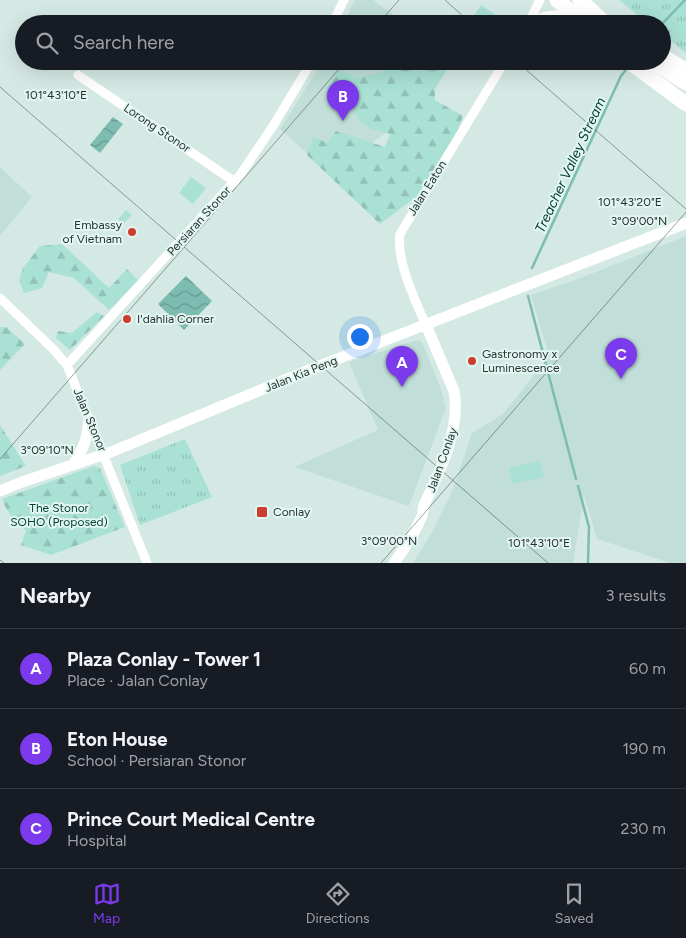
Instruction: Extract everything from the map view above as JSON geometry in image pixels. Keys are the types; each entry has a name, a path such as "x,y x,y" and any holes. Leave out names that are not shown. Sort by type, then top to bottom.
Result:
{"main road":[{"path":"557,0 574,15"},
{"path":"580,0 596,15"},
{"path":"671,61 686,70"},
{"path":"639,70 686,104"},
{"path":"666,70 686,83"},
{"path":"647,76 686,111"}],"street":[{"path":"336,15 344,0"},
{"path":"533,15 540,0"},
{"name":"Persiaran Stonor","path":"67,365 234,182 273,126 307,70"},
{"name":"Jalan Eaton","path":"426,325 409,286 402,261 400,234 500,70"},
{"name":"Lorong Stonor","path":"78,75 234,182"},
{"name":"Jalan Kia Peng","path":"0,491 104,454 309,370 686,223"},
{"name":"Jalan Stonor","path":"0,298 67,365 147,563"},
{"name":"Jalan Conlay","path":"394,563 413,534 423,514 423,507 438,477 455,423 454,391 426,325"},
{"path":"73,465 85,446 89,419"}],"shaded area":[{"path":"355,0 373,0 394,15 348,15"},
{"path":"317,70 441,70 411,114 330,174 280,129"},
{"path":"0,167 32,197 0,236"},
{"path":"686,236 686,563 670,563 597,539 584,495 573,563 413,563 433,531 453,489 472,433 503,414 549,356 531,295 578,279"},
{"path":"417,340 422,342 441,389 446,408 409,506 294,467 378,430 349,362"}],"green space":[{"path":"619,0 686,0 686,53 671,41 671,15 638,15"},
{"path":"481,5 496,15 474,15"},
{"path":"339,70 356,78 380,73 385,70 447,70 435,89 435,100 463,116 457,133 417,196 380,224 307,155 313,137 328,143 336,131 385,147 390,134 371,129 361,122 348,101 327,88"},
{"path":"191,177 206,188 193,204 179,193"},
{"path":"126,210 132,215 123,224 118,219"},
{"path":"62,244 109,288 127,269 138,280 109,310 74,278 49,272 42,288 24,293 19,280 23,268 40,246"},
{"path":"97,312 104,316 70,350 56,338 58,331 72,333"},
{"path":"0,327 6,327 25,344 0,370"},
{"path":"0,425 26,466 0,476"},
{"path":"185,439 212,497 140,525 120,465"},
{"path":"540,461 544,477 512,484 509,468"},
{"name":"The Stonor SOHO (Proposed)","path":"94,466 100,468 125,527 51,555 21,545 26,531 6,509 2,499"}],"water":[{"path":"113,117 123,124 100,153 90,145"},
{"path":"186,276 212,301 184,330 158,304"}],"waterway":[{"name":"Treacher Valley Stream","path":"671,15 685,0"},
{"name":"Treacher Valley Stream","path":"532,268 625,71"},
{"name":"Treacher Valley Stream","path":"528,296 576,479"},
{"name":"Treacher Valley Stream","path":"578,486 589,527 588,563"}],"place":[{"name":"Eton House","path":"343,121"},
{"name":"Embassy of Vietnam","path":"132,232"},
{"name":"I'dahlia Corner","path":"127,319"},
{"name":"Gastronomy x Luminescence","path":"472,361"},
{"name":"Prince Court Medical Centre","path":"621,379"},
{"name":"Plaza Conlay - Tower 1","path":"402,387"},
{"name":"Conlay","path":"262,512"}]}
